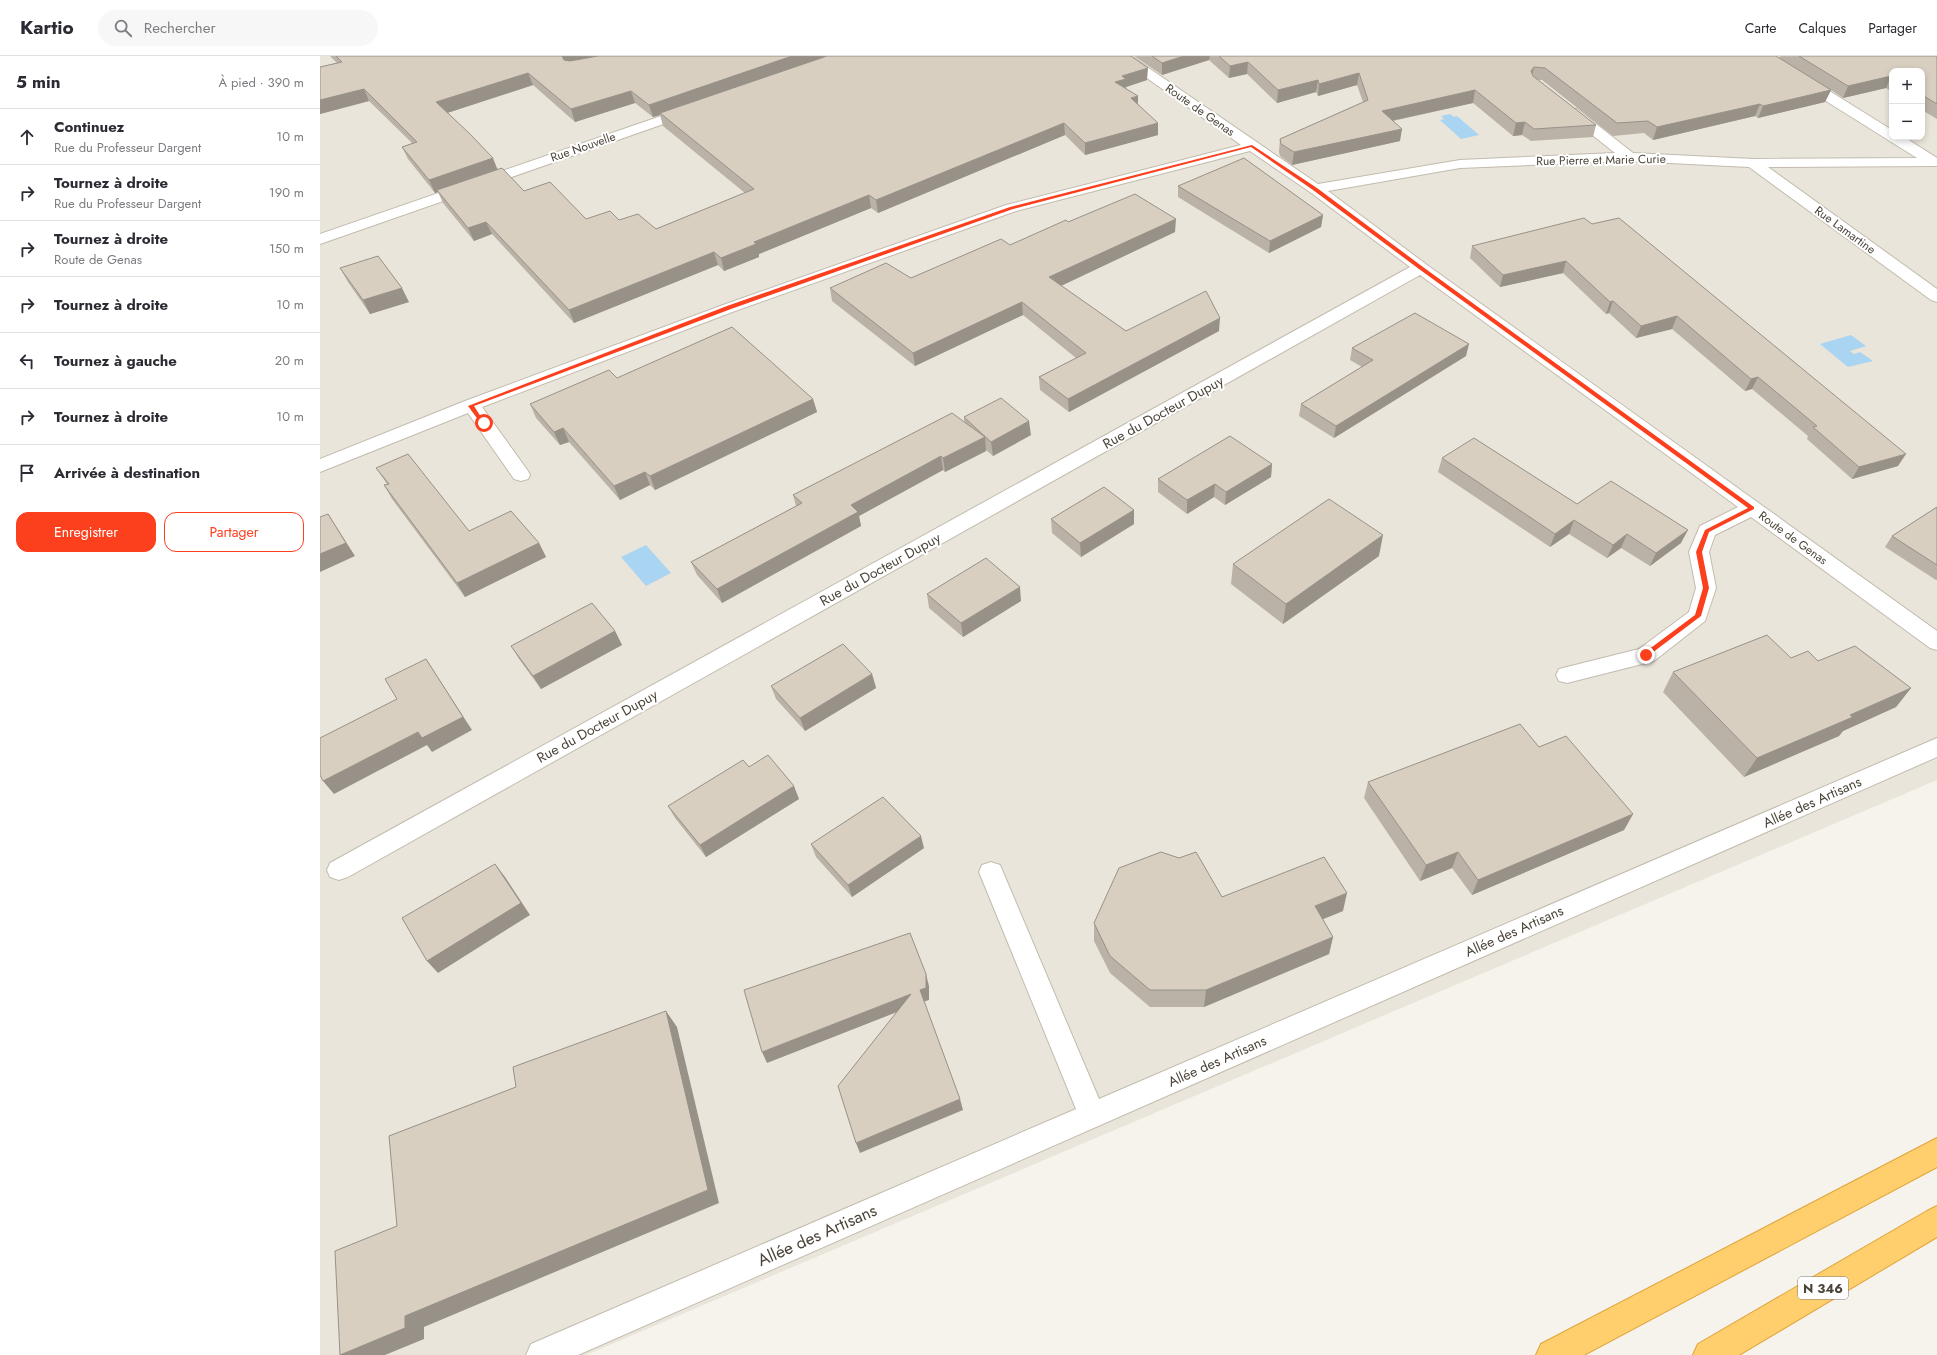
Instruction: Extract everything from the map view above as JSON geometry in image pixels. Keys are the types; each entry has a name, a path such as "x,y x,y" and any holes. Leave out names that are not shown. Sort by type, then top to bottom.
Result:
{"highway":[{"path":"1552,1355 1937,1152"},
{"name":"N 346","path":"1709,1355 1937,1221"}],"street":[{"name":"Route de Genas","path":"1122,56 1315,189 1421,268 1937,642"},
{"path":"1771,56 1772,61 1889,134"},
{"path":"1561,104 1629,157"},
{"name":"Rue Nouvelle","path":"320,239 703,106"},
{"path":"1900,140 1936,162"},
{"path":"320,466 471,406 729,308 1011,208 1252,146"},
{"name":"Rue Pierre et Marie Curie","path":"1315,189 1460,164 1629,157 1753,163 1936,162"},
{"name":"Rue Lamartine","path":"1753,163 1937,297"},
{"name":"Rue du Docteur Dupuy","path":"339,870 1421,268"},
{"path":"471,406 521,475"},
{"path":"1567,676 1646,655 1698,616 1706,588 1699,552 1707,531 1752,508"},
{"name":"Allée des Artisans","path":"542,1355 1937,747"},
{"path":"991,872 1092,1115"}],"shaded area":[{"path":"320,56 1937,56 1937,780 586,1355 320,1355"}],"water":[{"path":"1450,114 1454,117 1457,116 1479,135 1461,139 1440,120 1444,119 1441,116"},
{"path":"1851,335 1866,346 1850,351 1854,354 1860,352 1873,361 1848,367 1820,344"},
{"path":"646,545 671,573 646,586 621,557"}],"building":[{"path":"336,56 562,56 564,60 570,61 598,56 792,56 649,105 631,91 571,109 528,73 436,102 493,158 429,180 402,147 417,142 364,89 320,100 320,67 342,62"},
{"path":"827,56 1131,56 1148,68 1122,76 1126,79 1115,82 1138,96 1131,98 1158,123 1085,143 1064,123 876,200 869,195 754,242 756,244 721,258 714,252 569,310 486,222 468,228 437,190 502,168 524,191 550,182 586,219 610,211 619,220 638,214 656,229 754,189 660,113"},
{"path":"1152,56 1184,56 1162,63"},
{"path":"1219,56 1776,56 1831,90 1763,106 1760,104 1657,127 1648,121 1617,123 1545,68 1534,67 1531,71 1533,76 1596,125 1534,129 1525,122 1516,123 1475,90 1382,111 1402,129 1294,152 1281,144 1280,139 1368,100 1359,73 1319,84 1318,80 1278,90 1248,62 1230,66"},
{"path":"1799,56 1937,56 1937,104 1925,97 1925,68 1889,68 1889,76 1848,86"},
{"path":"1244,158 1323,215 1270,241 1178,186"},
{"path":"1135,194 1176,219 1049,277 1126,331 1206,291 1220,318 1068,399 1039,377 1086,353 1022,302 913,353 830,288 886,263 911,278 1001,239 1010,245 1066,220 1068,222"},
{"path":"1584,218 1592,224 1619,218 1906,454 1859,467 1813,427 1817,426 1758,377 1751,379 1677,316 1641,326 1613,301 1610,302 1566,261 1503,275 1472,246"},
{"path":"378,256 402,288 363,300 340,268"},
{"path":"1415,313 1469,344 1336,426 1301,404 1373,360 1352,348"},
{"path":"732,327 813,399 650,476 645,472 614,486 563,428 554,432 530,404 609,370 617,378"},
{"path":"1001,398 1029,421 991,442 964,417"},
{"path":"952,413 985,437 943,458 941,456 851,505 858,512 717,589 691,562 802,503 793,495"},
{"path":"1230,436 1272,464 1226,492 1215,484 1187,500 1158,479"},
{"path":"1474,438 1577,504 1611,481 1688,530 1656,553 1627,534 1613,545 1574,520 1555,534 1442,458"},
{"path":"408,454 469,531 511,511 539,543 457,583 384,485 389,484 376,468"},
{"path":"1104,487 1134,510 1080,543 1051,519"},
{"path":"1329,499 1383,535 1286,604 1233,564"},
{"path":"1937,507 1937,565 1892,536"},
{"path":"328,514 346,543 320,554 320,517"},
{"path":"986,558 1020,587 961,623 927,594"},
{"path":"592,603 615,631 533,676 511,646"},
{"path":"1767,635 1791,658 1808,651 1818,661 1855,646 1911,688 1850,715 1853,717 1757,758 1673,672"},
{"path":"843,644 872,674 800,718 771,686"},
{"path":"426,659 463,717 422,738 418,732 323,781 320,775 320,738 397,699 385,679"},
{"path":"1520,724 1539,747 1566,736 1633,814 1478,880 1458,852 1426,865 1368,782"},
{"path":"768,755 794,786 700,845 668,806 743,760 749,767"},
{"path":"883,797 921,836 848,885 811,844"},
{"path":"1161,852 1179,858 1196,852 1222,897 1324,857 1347,893 1315,906 1333,937 1206,990 1150,990 1110,956 1094,923 1119,868"},
{"path":"495,864 521,903 427,961 402,918"},
{"path":"910,933 926,974 926,988 920,990 960,1099 856,1143 838,1086 911,994 762,1052 744,990"},
{"path":"666,1011 708,1190 405,1316 405,1328 340,1355 335,1251 397,1226 389,1136 516,1087 513,1067"}],"route":[{"path":"484,423 471,406 729,308 1011,208 1252,146 1315,189 1421,268 1752,508 1707,531 1699,552 1706,588 1698,616 1646,655"}]}
